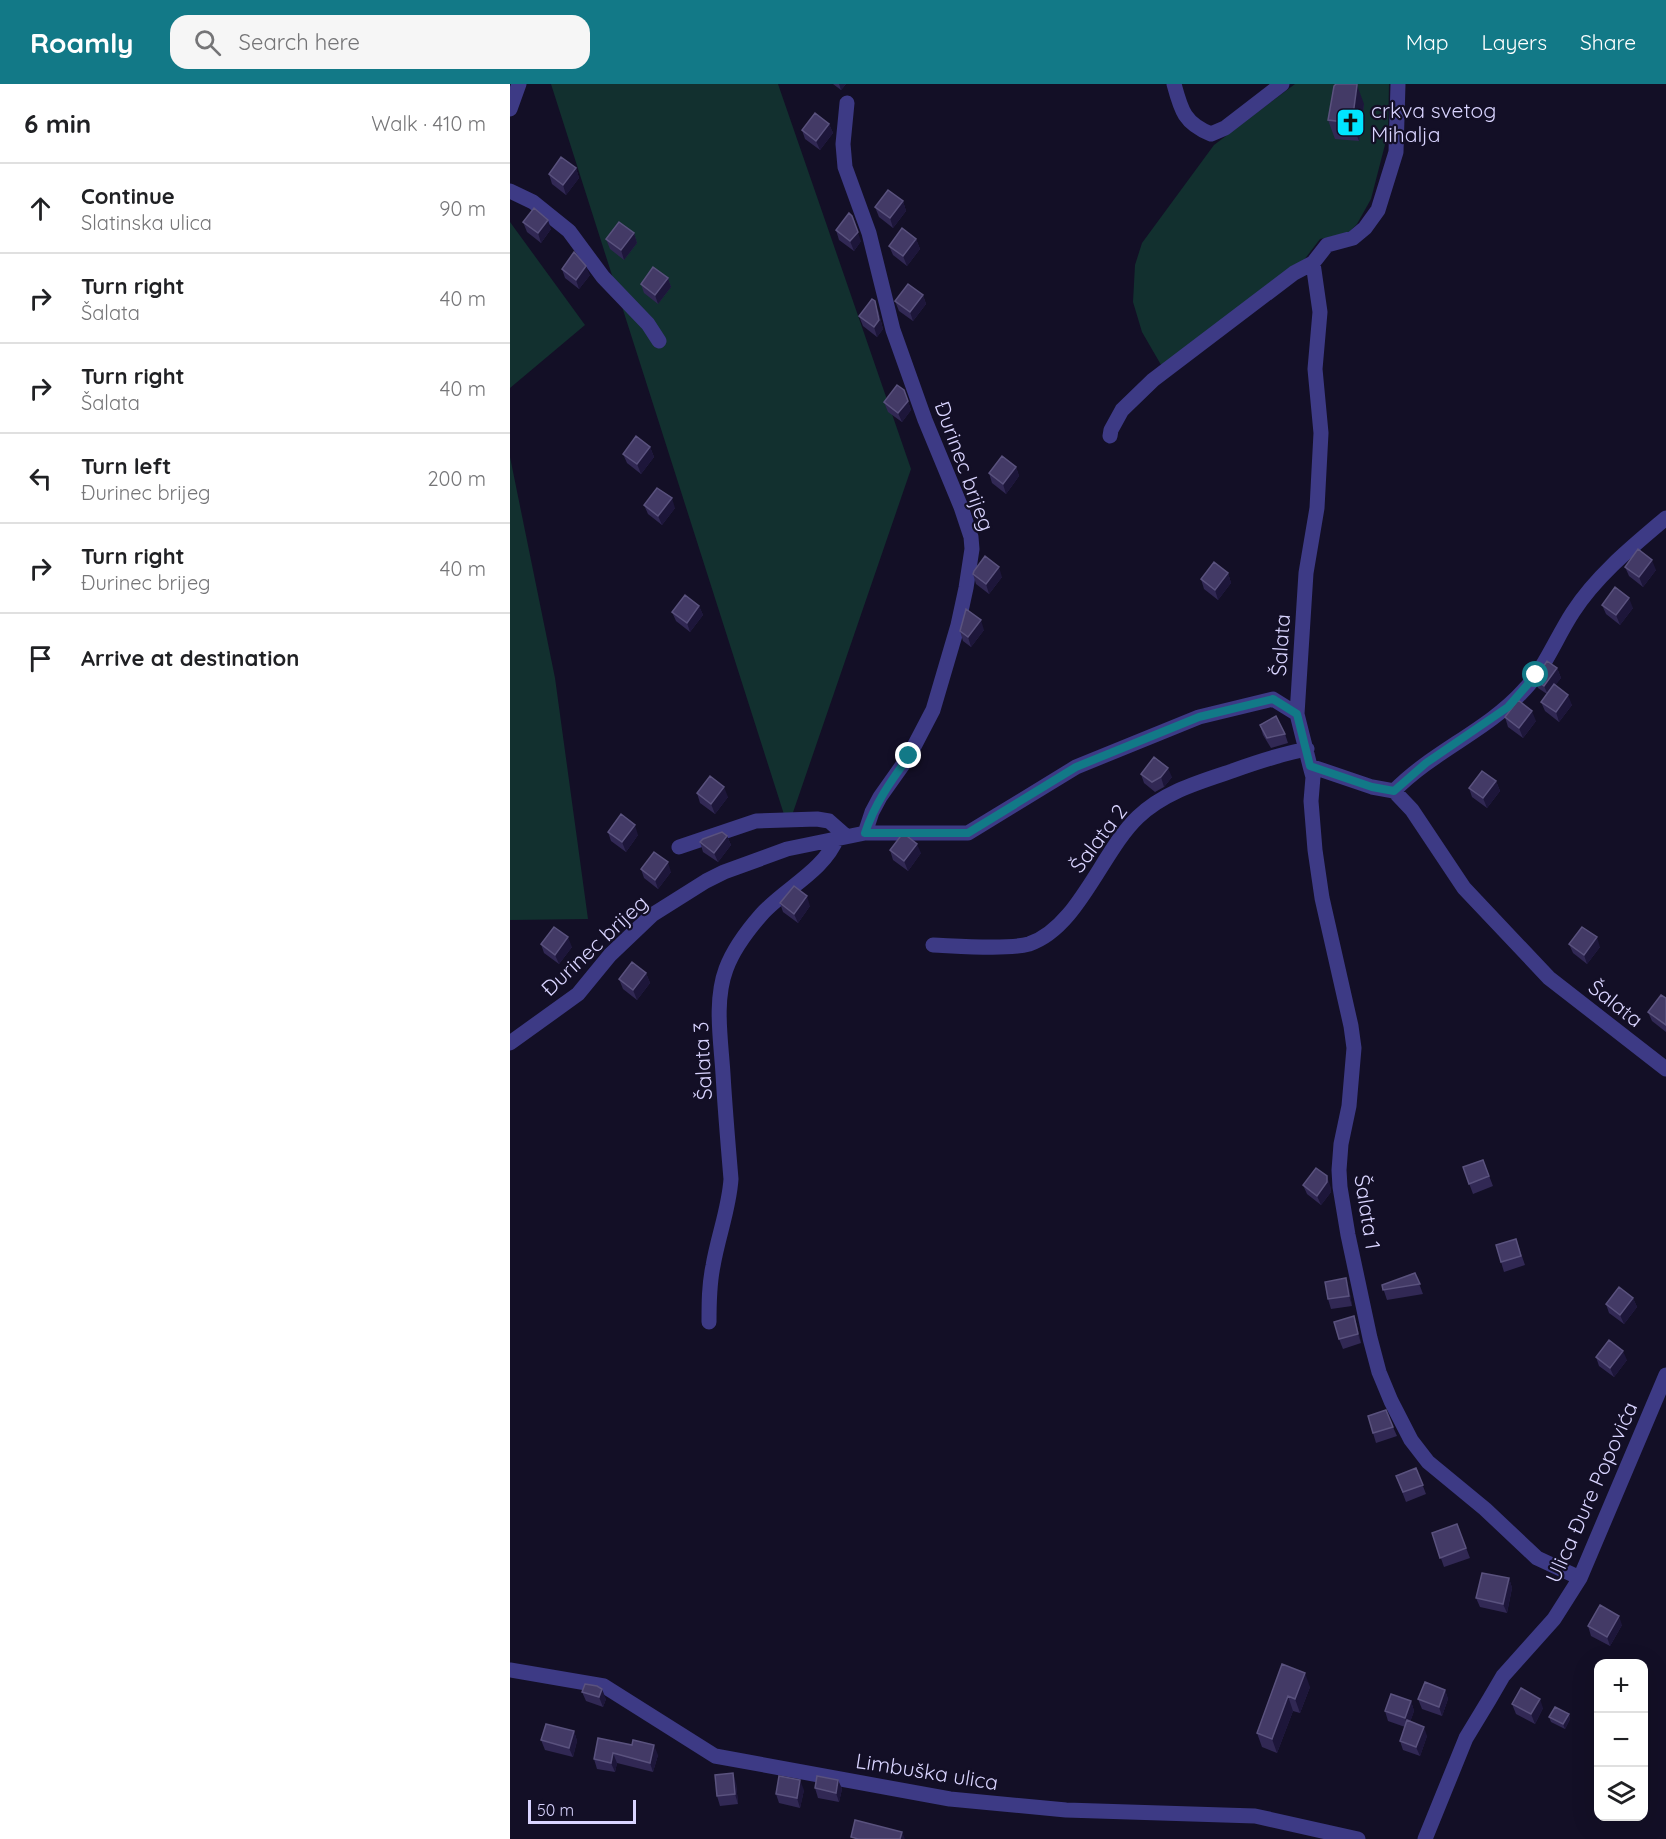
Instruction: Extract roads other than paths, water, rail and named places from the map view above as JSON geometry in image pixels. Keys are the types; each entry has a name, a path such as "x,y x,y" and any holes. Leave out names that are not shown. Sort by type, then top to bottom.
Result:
{"street":[{"path":"510,109 519,84"},
{"path":"1174,84 1183,113 1196,128 1210,134 1225,128 1282,84"},
{"path":"1110,436 1122,410 1153,380 1294,273 1313,263 1327,245 1353,238 1365,228 1378,210 1396,152 1398,84"},
{"name":"Đurinec brijeg","path":"847,103 843,144 845,166 869,233 893,330 925,420 961,507 971,537 972,549 958,625 933,710 909,756 880,797 865,833"},
{"path":"510,191 533,202 569,231 603,277 648,324 659,341"},
{"name":"Šalata","path":"1310,766 1297,714 1306,573 1317,508 1321,433 1316,369 1320,312 1313,263"},
{"path":"1310,766 1372,787 1394,791 1426,763 1508,707 1536,675 1584,596 1625,553 1666,518"},
{"name":"Đurinec brijeg","path":"510,1043 578,994 610,955 652,915 706,881 762,857 808,843 865,833 968,833 1076,767 1199,717 1273,699 1297,714"},
{"name":"Šalata 2","path":"933,945 1018,946 1039,939 1056,928 1072,910 1122,834 1148,808 1183,787 1281,754 1307,749"},
{"name":"Šalata 1","path":"1310,766 1313,777 1311,801 1315,849 1322,898 1354,1048 1349,1106 1341,1144 1340,1187 1348,1235 1379,1372 1390,1401 1411,1440 1428,1462 1485,1509 1537,1558 1580,1578"},
{"name":"Šalata","path":"1394,791 1412,810 1464,888 1549,978 1666,1069"},
{"path":"679,847 756,820 817,819 829,821 842,837"},
{"name":"Šalata 3","path":"709,1323 709,1289 730,1199 731,1179 721,1041 720,998 726,969 742,938 762,914 821,861 842,837"},
{"name":"Ulica Đure Popovića","path":"1425,1839 1466,1738 1503,1676 1554,1619 1580,1578 1666,1375"},
{"name":"Limbuška ulica","path":"510,1670 604,1686 715,1756 950,1799 1066,1810 1255,1816 1358,1839"}],"place":[{"name":"crkva svetog Mihalja","path":"1350,122"}]}
